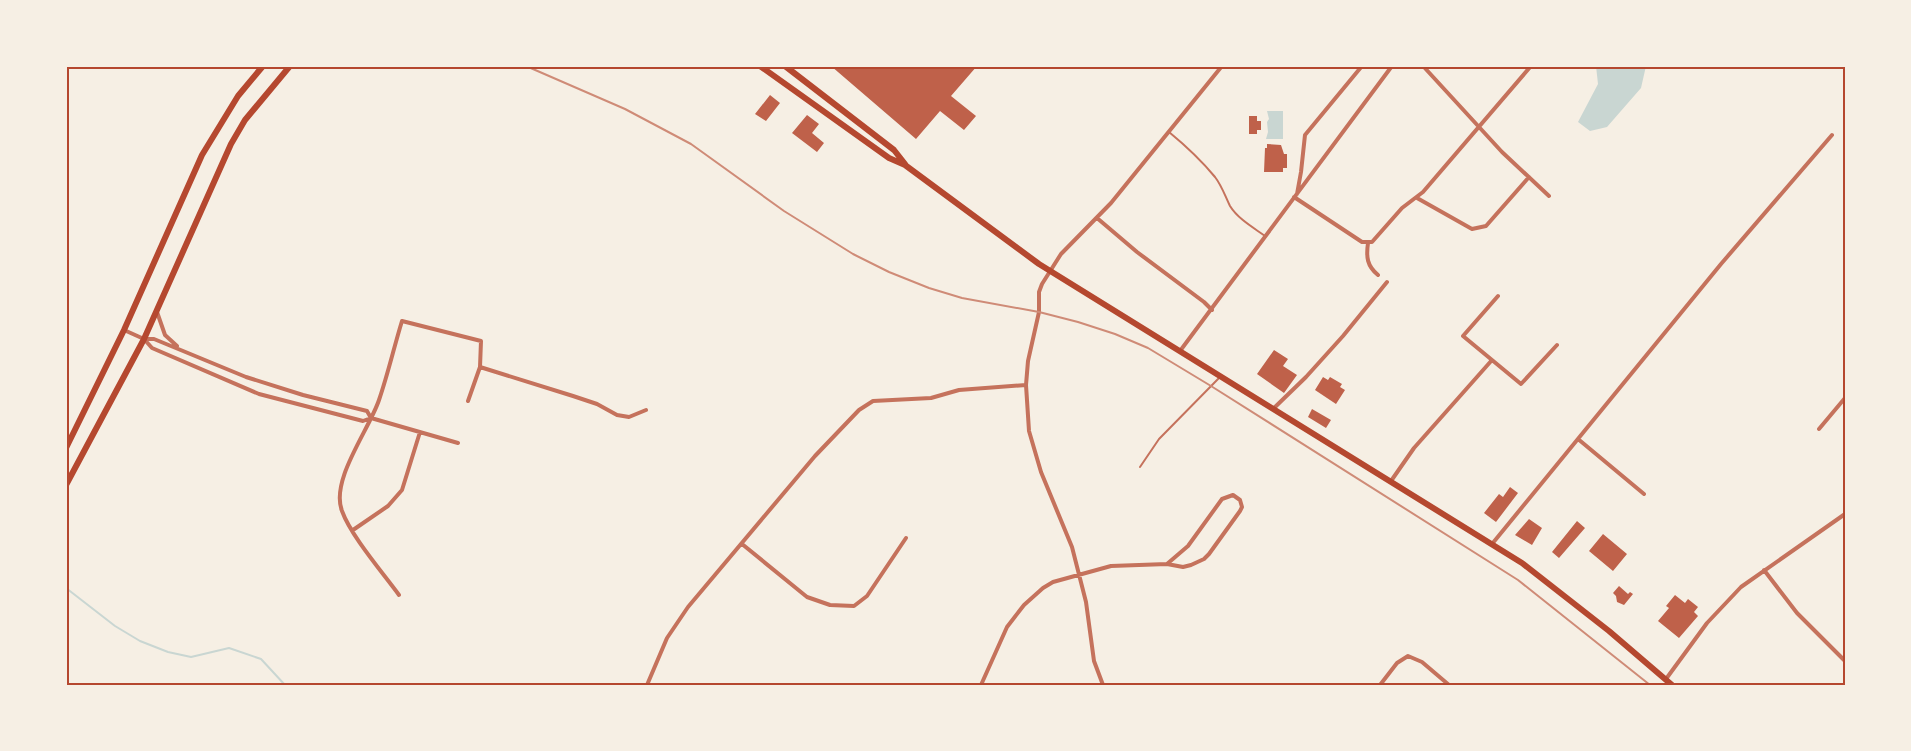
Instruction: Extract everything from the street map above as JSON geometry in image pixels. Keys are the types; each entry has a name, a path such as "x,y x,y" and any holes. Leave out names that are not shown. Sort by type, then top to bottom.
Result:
{"main road":[{"path":"66,448 124,330 202,155 238,96 263,66"},
{"path":"66,485 144,339 231,144 245,120 290,66"},
{"path":"760,66 889,158 905,165 1022,252 1492,544 1569,599 1672,685"},
{"path":"785,66 894,150 905,165"}],"street":[{"path":"1103,685 1094,661 1080,574 1068,535 1031,442 1026,385 1029,353 1039,312 1039,292 1050,270 1067,247 1112,203 1222,66"},
{"path":"1295,195 1301,172 1305,135 1362,66"},
{"path":"1180,351 1392,66"},
{"path":"1423,66 1502,152 1549,196"},
{"path":"1295,195 1362,242 1368,243 1376,239 1402,208 1417,198 1531,66"},
{"path":"1492,544 1722,264 1832,135"},
{"path":"1417,198 1472,229 1486,225 1529,177"},
{"path":"1097,218 1212,310"},
{"path":"1368,243 1369,266 1378,275"},
{"path":"1273,409 1343,336 1387,282"},
{"path":"1498,296 1463,336 1521,384 1557,345"},
{"path":"157,310 165,335 180,348"},
{"path":"399,595 352,530 342,510 340,498 343,480 378,402 402,321 481,341 480,367 468,401"},
{"path":"124,330 144,339 152,348 260,394 363,421 371,418 458,443"},
{"path":"144,339 154,339 180,348 246,377 303,395 367,411 371,418"},
{"path":"1391,482 1414,448 1492,360"},
{"path":"480,367 589,401 616,415 629,417 646,410"},
{"path":"647,685 667,638 688,607 815,456 859,410 873,400 931,398 959,390 1026,385"},
{"path":"1819,429 1845,398"},
{"path":"352,530 388,506 402,490 420,432"},
{"path":"1578,440 1644,494"},
{"path":"981,685 1000,640 1024,605 1034,595 1053,582 1126,564 1191,566 1204,559 1240,511 1242,507 1240,500 1233,495 1222,499 1188,546 1167,564"},
{"path":"1666,679 1718,610 1740,587 1845,514"},
{"path":"742,544 807,597 830,604 854,606 867,596 906,538"},
{"path":"1763,570 1797,613 1845,660"},
{"path":"1380,685 1397,663 1408,656 1422,662 1449,685"}],"lane":[{"path":"1168,132 1201,160 1222,188 1235,212 1265,236"},
{"path":"1140,467 1159,439 1221,376"}],"shaded area":[{"path":"1596,66 1646,66 1641,88 1607,127 1590,131 1578,122 1598,84"},
{"path":"1267,111 1283,111 1283,139 1266,139 1269,119"}],"building":[{"path":"831,66 977,66 951,96 976,116 964,130 940,111 916,139"},
{"path":"770,95 780,103 766,121 755,114"},
{"path":"807,115 819,124 812,133 824,143 817,152 792,133"},
{"path":"1249,116 1257,116 1257,121 1261,121 1261,130 1257,130 1257,134 1249,134"},
{"path":"1267,144 1281,145 1284,154 1287,154 1287,168 1283,168 1283,172 1264,172"},
{"path":"1274,350 1288,359 1283,366 1297,375 1284,393 1257,374"},
{"path":"1323,377 1328,380 1330,377 1342,384 1340,387 1345,390 1336,404 1315,390"},
{"path":"1312,409 1331,420 1326,428 1308,417"},
{"path":"1510,487 1518,493 1496,522 1484,513 1499,494 1503,497"},
{"path":"1529,519 1542,528 1532,545 1515,535"},
{"path":"1577,521 1585,528 1559,558 1552,552"},
{"path":"1603,534 1627,554 1613,571 1589,551"},
{"path":"1619,586 1628,594 1630,592 1633,594 1624,605 1617,602 1613,593"},
{"path":"1675,595 1685,603 1688,599 1698,607 1694,612 1698,616 1679,638 1658,621 1669,608 1666,606"}],"waterway":[{"path":"66,588 115,626 140,641 168,652 191,657 229,648 261,659 285,685"}],"railway":[{"path":"526,66 625,109 691,144 784,211 853,254 889,272 962,298 1039,312 1078,322 1148,348 1518,580 1650,685"}]}
